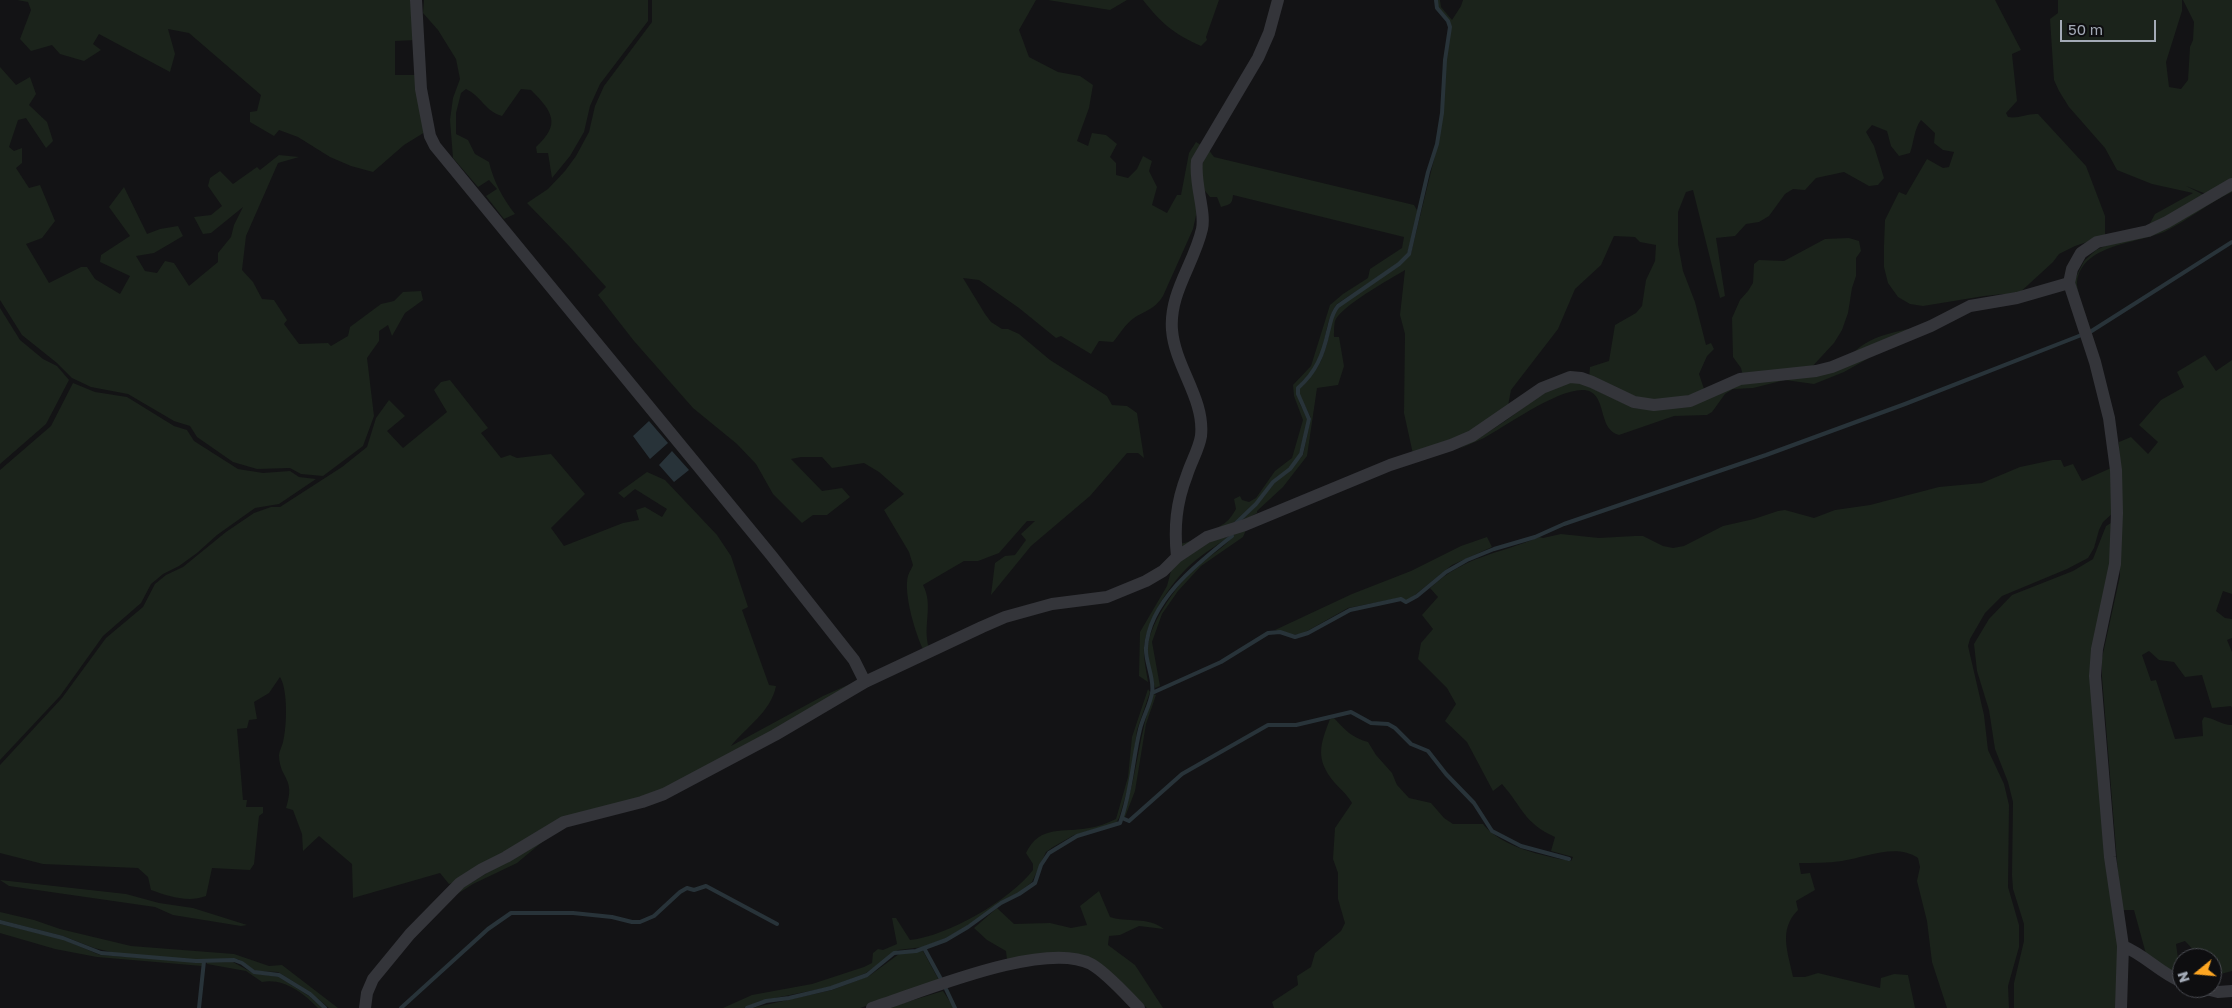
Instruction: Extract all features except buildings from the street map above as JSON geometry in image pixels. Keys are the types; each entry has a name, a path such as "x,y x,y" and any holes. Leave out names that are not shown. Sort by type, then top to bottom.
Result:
{"street":[{"path":"1177,557 1174,532 1177,505 1201,437 1201,420 1194,396 1175,350 1172,329 1173,306 1202,227 1195,174 1197,161 1258,58 1270,32 1278,0"},
{"path":"418,1 421,89 430,136 435,146 771,555 854,660 865,682"},
{"path":"2121,1008 2123,946 2110,857 2096,676 2097,649 2115,564 2116,470 2109,418 2095,362 2069,284 2072,269 2081,253 2097,242 2148,231 2232,184"},
{"path":"365,1008 367,994 378,972 410,934 460,883 564,822 642,802 685,783 783,730 865,682 1005,617 1052,604 1107,596 1146,581 1163,571 1177,557 1207,537 1246,525 1390,465 1472,436 1542,388 1570,377 1592,382 1634,402 1654,405 1690,401 1740,379 1816,371 1832,367 1877,346 1931,326 1970,306 2017,298 2069,284"},
{"path":"2123,946 2141,955 2172,978"},
{"path":"872,1008 989,969 1030,959 1052,957 1072,959 1091,964 1139,1008"}],"shaded area":[{"path":"17,0 414,0 416,40 395,41 395,75 417,75 425,132 404,145 373,172 351,166 330,157 298,137 279,130 274,136 250,122 250,112 257,111 261,95 189,33 168,29 175,54 170,72 99,34 93,44 101,50 84,61 60,54 52,45 31,51 20,39 31,10 28,2"},
{"path":"424,0 648,0 648,21 600,84 590,106 584,132 570,156 552,178 548,153 537,153 536,147 549,131 551,118 545,105 531,90 521,89 502,116 492,111 466,89 461,93 456,113 456,134 468,140 475,154 489,162 499,189 515,214 504,219 486,196 497,189 489,180 478,187 453,158 450,120 453,98 460,79 456,59 438,30 423,13"},
{"path":"652,0 1036,0 1019,30 1029,57 1058,72 1080,76 1093,85 1089,108 1077,141 1088,146 1092,133 1106,135 1117,144 1110,157 1116,163 1116,175 1128,178 1137,169 1143,156 1152,161 1149,171 1157,187 1152,205 1167,213 1177,195 1181,195 1189,153 1196,142 1201,145 1197,211 1193,229 1160,301 1131,320 1113,342 1099,341 1091,354 1061,336 1056,338 1019,308 979,280 963,278 991,322 1002,329 1008,329 1019,334 1050,360 1107,396 1112,405 1127,406 1137,413 1144,458 1138,453 1127,453 1090,496 1031,546 991,595 995,563 1005,556 1015,555 1026,540 1021,534 1035,521 1027,521 999,553 978,561 964,561 923,585 928,601 927,640 929,648 924,651 914,625 907,593 908,576 913,565 909,552 884,510 904,494 879,472 864,463 832,468 822,457 791,459 822,491 842,488 850,497 827,515 813,515 802,523 773,494 756,464 737,444 693,408 634,341 598,295 606,287 527,203 548,189 576,156 589,132 595,106 604,86 652,22"},
{"path":"1048,0 1127,0 1110,10"},
{"path":"1143,0 1219,0 1206,37 1207,40 1201,46 1169,27"},
{"path":"1437,0 1440,0 1441,7 1452,20 1463,0 1995,0 2021,50 2012,54 2017,101 2006,113 2008,117 2038,114 2086,166 2105,216 2105,236 2075,246 2059,254 2053,262 2016,296 2003,294 1984,296 1923,306 1910,304 1898,297 1888,283 1884,267 1885,220 1899,192 1906,195 1927,159 1943,168 1949,167 1954,152 1943,150 1934,143 1935,133 1921,120 1915,131 1910,153 1899,156 1891,146 1887,131 1872,125 1866,132 1874,146 1884,178 1878,185 1869,186 1844,172 1816,178 1805,190 1793,189 1785,194 1769,216 1759,222 1746,224 1735,236 1716,238 1725,296 1720,298 1693,190 1686,192 1678,212 1678,244 1683,271 1695,302 1706,345 1711,343 1714,349 1707,356 1699,374 1705,392 1653,403 1589,379 1590,367 1609,361 1615,325 1636,313 1642,306 1646,280 1655,261 1656,245 1640,242 1635,237 1614,236 1601,265 1575,289 1558,329 1511,390 1507,411 1479,428 1413,454 1404,413 1405,334 1400,315 1405,270 1346,308 1335,321 1334,337 1339,337 1344,366 1338,385 1317,388 1307,456 1283,487 1257,513 1237,525 1258,504 1275,482 1290,470 1303,455 1311,418 1299,394 1300,388 1321,361 1327,344 1333,314 1340,305 1400,265 1411,253 1438,143 1443,112 1446,60 1451,27 1449,20 1439,9"},
{"path":"2058,0 2182,0 2182,11 2166,62 2169,87 2181,89 2188,80 2194,22 2183,0 2232,0 2232,180 2206,194 2186,186 2204,195 2148,227 2155,214 2193,193 2152,184 2117,170 2105,148 2069,107 2054,80 2050,19 2058,13"},
{"path":"0,67 16,85 30,77 36,94 29,105 47,122 53,141 46,148 26,118 18,120 9,147 14,151 22,148 22,163 16,168 29,188 40,185 55,221 42,238 26,244 49,283 81,267 87,267 95,279 120,294 130,276 100,262 101,255 130,236 109,207 124,187 147,234 160,229 178,226 183,236 154,253 136,256 145,271 157,273 165,261 174,263 189,286 218,262 218,253 231,237 234,225 243,207 211,233 203,234 194,217 211,215 222,206 208,186 210,178 220,171 233,184 257,167 260,170 279,155 299,157 278,163 246,236 242,270 253,282 262,299 274,300 287,320 284,324 299,344 328,343 331,346 348,336 350,327 381,304 394,301 403,292 421,291 423,300 405,313 392,336 388,325 379,331 379,341 367,358 374,416 363,446 323,476 301,474 290,468 257,469 233,462 197,437 190,426 174,421 128,394 91,387 72,378 57,363 22,335 0,300"},
{"path":"1208,149 1214,157 1414,205 1418,212 1407,255 1337,304 1333,311 1317,363 1296,391 1308,419 1299,454 1288,469 1271,482 1255,503 1232,524 1179,551 1178,543 1188,542 1203,536 1227,521 1236,509 1234,499 1240,496 1242,500 1249,502 1256,498 1275,471 1292,458 1303,420 1294,396 1293,385 1311,366 1330,305 1368,278 1370,269 1402,248 1404,237 1233,195 1230,204 1221,207 1217,197 1210,197 1201,186 1198,176"},
{"path":"2232,188 2232,192 2166,231 2113,247 2089,259 2081,269 2077,282 2082,304 2074,281 2084,261 2096,250"},
{"path":"1849,238 1859,241 1861,251 1856,258 1856,276 1848,313 1842,330 1834,343 1809,370 1743,376 1741,368 1733,357 1732,318 1740,300 1753,283 1754,264 1759,260 1784,261 1825,239"},
{"path":"0,308 20,340 43,359 57,366 69,380 46,424 0,464"},
{"path":"1920,326 1850,356 1874,339"},
{"path":"2205,355 2216,371 2232,360 2232,594 2223,591 2216,611 2225,618 2232,619 2232,638 2227,640 2232,652 2232,708 2231,706 2212,708 2202,675 2185,677 2174,662 2159,660 2149,651 2142,655 2151,681 2156,680 2175,739 2203,736 2202,721 2204,717 2232,725 2232,971 2222,974 2222,948 2192,948 2185,941 2176,944 2177,948 2172,948 2172,973 2146,954 2134,910 2121,910 2102,677 2102,658 2120,576 2119,442 2131,437 2148,454 2158,442 2139,425 2161,400 2184,387 2177,372"},
{"path":"1869,358 1844,372 1814,384 1785,380 1753,388 1733,389 1725,394 1712,412 1707,415 1674,416 1619,435 1608,427 1596,396 1591,392 1581,390 1553,398 1484,438 1459,449 1494,428 1540,396 1568,383 1579,382 1634,408 1659,410 1743,381"},
{"path":"450,380 488,428 481,433 501,458 510,455 517,458 551,454 585,494 551,528 564,546 623,523 639,520 636,510 645,507 662,517 667,509 635,489 624,498 618,493 647,472 665,480 717,535 731,556 748,607 742,610 769,685 776,686 764,711 731,746 823,696 850,684 819,706 664,792 583,813 460,880 449,884 440,873 353,898 352,864 319,836 303,851 302,834 293,810 286,808 289,790 280,764 279,752 283,744 286,699 280,677 269,693 254,702 257,719 249,720 247,728 237,729 243,800 247,800 246,807 263,807 263,813 259,816 254,864 250,870 212,868 206,896 185,899 151,890 148,877 138,868 43,864 0,853 0,765 62,698 106,638 143,607 155,584 166,575 183,567 226,532 254,513 271,507 280,507 342,467 367,447 376,418 389,400 405,416 387,431 403,448 447,412 434,390 441,382"},
{"path":"73,383 95,392 127,397 174,426 187,430 194,441 238,469 263,473 290,471 299,477 316,479 279,504 255,508 217,535 197,553 179,566 163,574 151,584 141,603 103,636 60,696 0,760 0,470 51,426"},
{"path":"649,421 668,443 650,459 633,436"},
{"path":"672,451 689,470 674,482 659,465"},
{"path":"2061,460 2064,467 2073,464 2082,481 2111,468 2114,512 2103,522 2094,548 2088,558 2067,569 2002,596 1985,613 1968,646 1984,715 1988,750 2004,784 2009,805 2008,887 2019,925 2019,947 2008,986 2009,1008 1947,1008 1932,962 1927,921 1917,881 1920,867 1918,858 1909,854 1891,851 1842,861 1799,863 1801,874 1810,873 1815,890 1796,901 1798,910 1788,925 1786,933 1787,950 1793,977 1805,977 1818,973 1880,988 1881,978 1894,974 1908,975 1915,1008 1274,1008 1272,1002 1298,985 1297,976 1311,967 1315,953 1341,931 1345,923 1338,899 1338,873 1333,859 1335,828 1352,803 1328,774 1322,759 1322,744 1330,719 1334,718 1353,736 1368,742 1376,755 1392,773 1397,785 1409,798 1431,803 1444,818 1453,824 1483,824 1500,839 1523,849 1571,861 1573,857 1551,851 1555,837 1530,820 1502,784 1493,791 1467,742 1445,721 1456,704 1447,688 1418,659 1421,643 1433,629 1422,615 1438,597 1430,588 1443,577 1469,562 1539,537 1543,538 1561,534 1599,538 1643,536 1663,546 1673,548 1684,546 1723,526 1778,511 1785,510 1814,518 1835,510 1870,505 1939,487 1982,483 2020,467"},
{"path":"2111,523 2112,561 2094,648 2117,932 2118,1008 2014,1008 2014,983 2024,941 2024,924 2013,889 2013,802 2008,782 1995,749 1989,710 1977,671 1974,644 1989,619 2012,595 2073,571 2093,559 2106,526"},
{"path":"1246,530 1243,537 1201,566 1178,591 1162,614 1152,642 1160,686 1155,688 1149,662 1148,646 1154,625 1160,614 1175,591 1198,565 1223,546 1236,532"},
{"path":"1230,536 1188,567 1164,596 1152,618 1144,645 1148,682 1139,676 1140,632 1167,586 1171,571 1182,558 1207,542"},
{"path":"1487,537 1492,547 1452,565 1410,599 1399,598 1348,608 1302,634 1290,635 1275,630 1352,594 1411,571 1461,546"},
{"path":"1148,689 1150,692 1137,730 1130,781 1116,823 1074,835 1053,847 1046,852 1032,882 1018,893 999,902 984,916 946,938 923,947 898,950 866,973 830,987 760,1001 744,1008 723,1008 752,995 812,984 872,963 873,953 878,949 883,950 897,944 892,918 896,918 910,940 942,932 960,924 1009,893 1033,870 1033,864 1026,853 1038,838 1053,831 1096,827 1116,819 1128,777 1132,737"},
{"path":"1153,694 1156,695 1146,724 1135,791 1125,817 1123,817 1132,786 1144,724"},
{"path":"553,833 517,863 473,884 451,898 459,890"},
{"path":"0,880 126,894 159,903 193,908 247,925 241,926 173,915 155,907 9,886"},
{"path":"1099,891 1110,917 1151,922 1164,929 1139,926 1120,935 1109,936 1108,945 1135,965 1163,1008 1147,1008 1122,984 1095,964 1007,960 1006,951 987,940 974,928 997,908 1014,924 1050,923 1071,928 1087,925 1080,906"},
{"path":"0,912 131,946 234,954 269,966 282,965 338,1008 329,1008 310,992 278,972 255,971 238,959 195,960 115,953 94,948 63,936 0,920"},
{"path":"0,924 62,939 100,955 203,962 202,966 97,957 55,949 0,933"},
{"path":"923,951 940,982 860,1008 752,1008 832,990 869,976 899,954"},
{"path":"207,962 233,962 253,973 279,977 309,996 323,1008 318,1008 293,988 278,982 262,982 246,971 207,964"},
{"path":"943,991 954,1008 887,1008"}],"waterway":[{"path":"1235,524 1256,504 1273,482 1290,469 1301,454 1309,419 1298,394 1298,388 1310,376 1318,363 1324,348 1331,318 1336,309 1399,264 1409,254 1428,172 1437,144 1442,113 1445,60 1450,27 1448,21 1437,8 1436,0"},
{"path":"2090,332 2232,242"},
{"path":"1152,693 1221,662 1268,633 1280,632 1295,637 1308,633 1350,610 1401,599 1406,602 1417,596 1446,572 1467,560 1494,549 1535,537 1564,524 1766,455 1905,404 2084,334"},
{"path":"747,1008 766,1001 789,998 831,988 867,975 894,953 916,951 946,940 1035,883 1041,865 1049,853 1077,836 1120,823 1127,799 1137,741 1153,688 1146,653 1149,630 1166,598 1178,584 1191,570 1232,536"},
{"path":"1122,818 1129,821 1182,774 1268,725 1296,725 1351,712 1371,723 1388,724 1395,728 1411,744 1428,751 1446,774 1474,803 1492,831 1521,846 1569,859"},
{"path":"401,1008 488,929 511,913 573,913 640,922 654,916 687,888 694,890 706,886 777,924"},
{"path":"0,922 63,938 101,953 196,961 234,960 242,963 254,972 279,975 310,994 325,1008"},
{"path":"924,948 942,981"},
{"path":"199,1008 204,961"},
{"path":"946,989 955,1008"}]}
